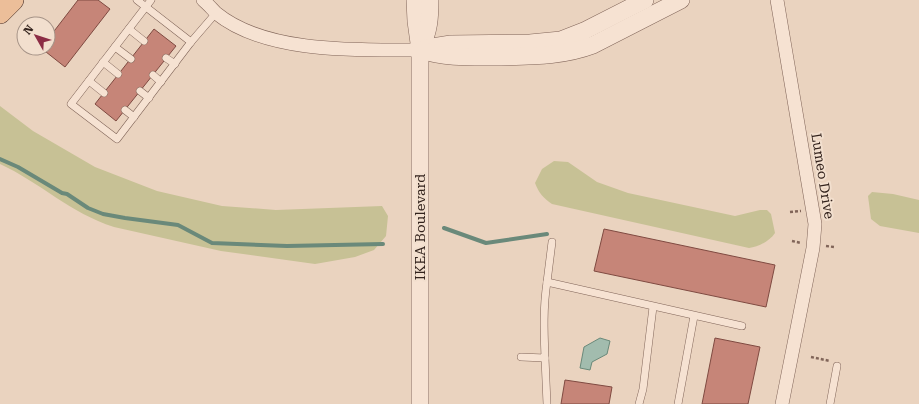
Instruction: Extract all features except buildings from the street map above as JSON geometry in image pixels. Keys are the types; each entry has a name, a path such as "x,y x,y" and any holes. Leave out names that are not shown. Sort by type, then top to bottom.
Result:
{"main road":[{"path":"0,13 13,0"}],"street":[{"path":"203,0 216,13 246,30 292,44 343,48 420,50 458,57 536,56 563,54 580,50 593,45 681,0"},
{"name":"IKEA Boulevard","path":"415,0 420,50 420,404"},
{"name":"IKEA Boulevard","path":"420,50 427,35 430,19 430,0"},
{"path":"420,50 432,46 451,44 530,43 561,40 584,31 645,0"},
{"name":"Lumeo Drive","path":"777,0 815,224 813,248 782,404"}],"lane":[{"path":"137,0 191,42"},
{"path":"151,0 71,104 117,139 191,42 216,13"},
{"path":"129,29 144,41"},
{"path":"115,47 131,59"},
{"path":"166,58 175,64"},
{"path":"103,62 118,74"},
{"path":"153,75 161,82"},
{"path":"89,81 104,93"},
{"path":"140,91 148,98"},
{"path":"125,110 134,117"},
{"path":"546,404 546,358 543,330 544,300 552,242"},
{"path":"547,282 742,326"},
{"path":"639,404 643,389 653,307"},
{"path":"678,404 694,316"},
{"path":"521,357 546,358"},
{"path":"830,404 837,366"}],"path":[{"path":"790,212 801,211"},
{"path":"792,241 803,244"},
{"path":"824,245 834,247"},
{"path":"811,357 831,361"}],"shaded area":[{"path":"0,106 33,131 95,167 157,191 222,206 276,210 382,206 388,216 386,236 374,250 355,257 315,264 221,251 114,227 83,214 29,180 0,164"},
{"path":"554,161 568,162 597,182 628,193 735,216 760,210 767,210 771,214 775,233 764,243 749,248 552,204 546,200 538,190 535,183 542,169"},
{"path":"872,192 893,194 919,200 919,233 880,226 871,219 868,196"},
{"path":"600,338 610,341 607,354 592,362 590,370 580,368 584,347"}],"waterway":[{"path":"0,159 18,167 62,193 67,194 88,208 103,214 178,225 212,243 287,246 383,244"},
{"path":"444,228 486,243 547,234"}]}
